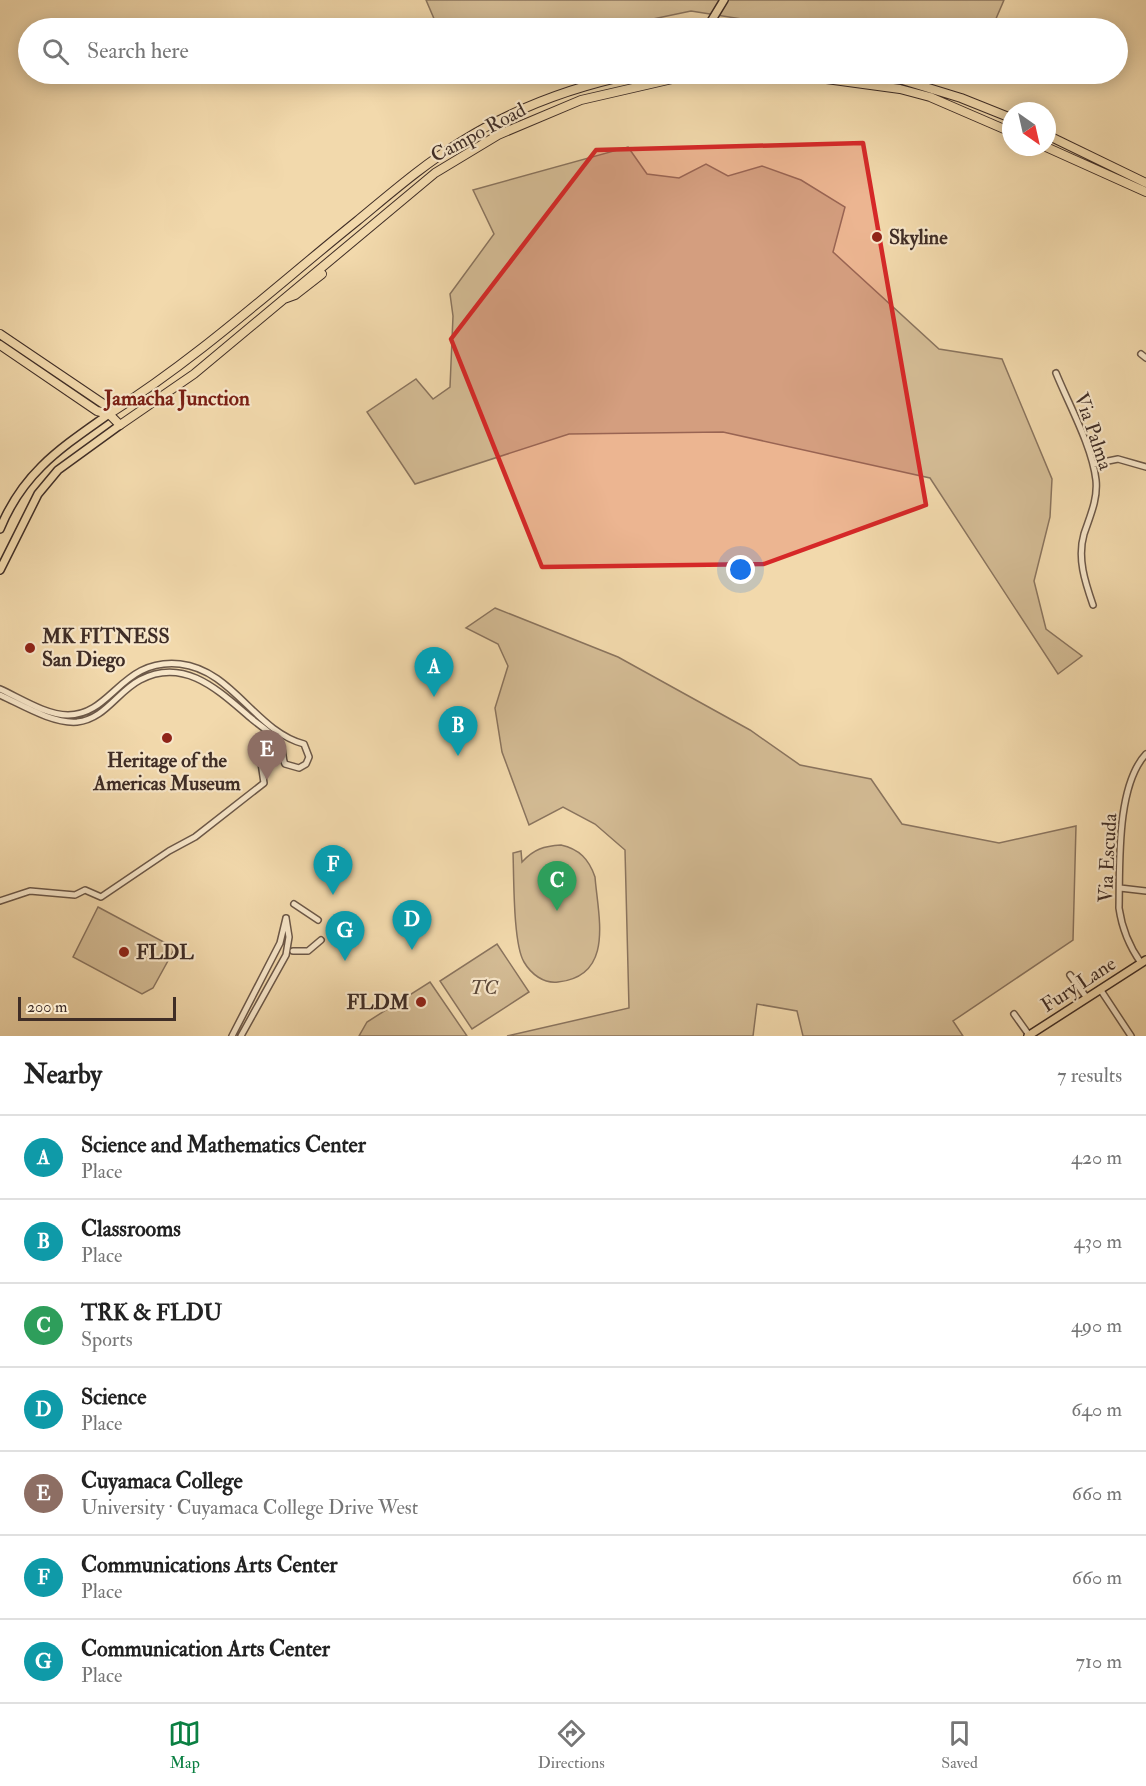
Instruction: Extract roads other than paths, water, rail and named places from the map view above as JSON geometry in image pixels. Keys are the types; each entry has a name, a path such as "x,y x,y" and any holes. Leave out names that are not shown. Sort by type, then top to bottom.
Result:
{"highway":[{"name":"Campo Road","path":"109,414 173,372 414,175 463,140 531,106 593,84"},
{"name":"Campo Road","path":"120,425 194,374 435,173 498,135 581,100 646,84"},
{"name":"Campo Road","path":"855,84 900,89 930,97 1002,128"},
{"path":"916,84 961,98 1002,114"},
{"path":"1056,139 1146,183"},
{"path":"1056,152 1146,192"},
{"path":"279,301 295,295 322,274"},
{"path":"0,334 105,405 109,414 120,425"},
{"path":"0,345 97,411 109,414"}],"main road":[{"path":"713,18 724,0"},
{"path":"0,529 27,479 50,455 109,414"},
{"path":"0,570 38,494 58,470 120,425"},
{"name":"Fury Lane","path":"1029,1036 1144,962"}],"street":[{"name":"Via Palma","path":"1056,373 1093,464 1095,497 1081,551 1082,566 1093,605"},
{"path":"1093,464 1118,459 1146,467"},
{"path":"0,689 58,714 78,714 103,701 133,674 147,668 181,664 215,676 285,738 304,744 308,751 306,764 299,768 285,765 282,747 267,732 213,686 198,677 180,672 155,673 140,679 104,711 89,720 74,722 56,718 0,695"},
{"path":"0,900 30,891 75,895 85,890 101,897 169,850 195,837 264,783 260,756 269,724"},
{"name":"Via Escuda","path":"1144,962 1131,948 1121,925 1120,888 1126,791 1132,773 1146,754"},
{"path":"1120,888 1146,891"},
{"path":"294,904 318,920"},
{"path":"232,1036 280,944 286,918 289,937 286,955 241,1036"},
{"path":"293,951 308,951 321,940"},
{"path":"1070,975 1087,998"},
{"path":"255,1009 258,994 256,988"},
{"path":"1100,989 1131,1036"},
{"path":"1014,1014 1029,1036"}],"place":[{"name":"Skyline","path":"877,237"},
{"name":"MK FITNESS San Diego","path":"30,648"},
{"name":"Science and Mathematics Center","path":"434,697"},
{"name":"Heritage of the Americas Museum","path":"167,738"},
{"name":"Classrooms","path":"458,756"},
{"name":"Cuyamaca College","path":"267,780"},
{"name":"Communications Arts Center","path":"333,895"},
{"name":"TRK & FLDU","path":"557,911"},
{"name":"Science","path":"412,950"},
{"name":"FLDL","path":"124,952"},
{"name":"Communication Arts Center","path":"345,961"},
{"name":"FLDM","path":"421,1002"}],"district":[{"name":"Jamacha Junction","path":"177,398"}],"park label":[{"name":"TC","path":"484,987"}]}
